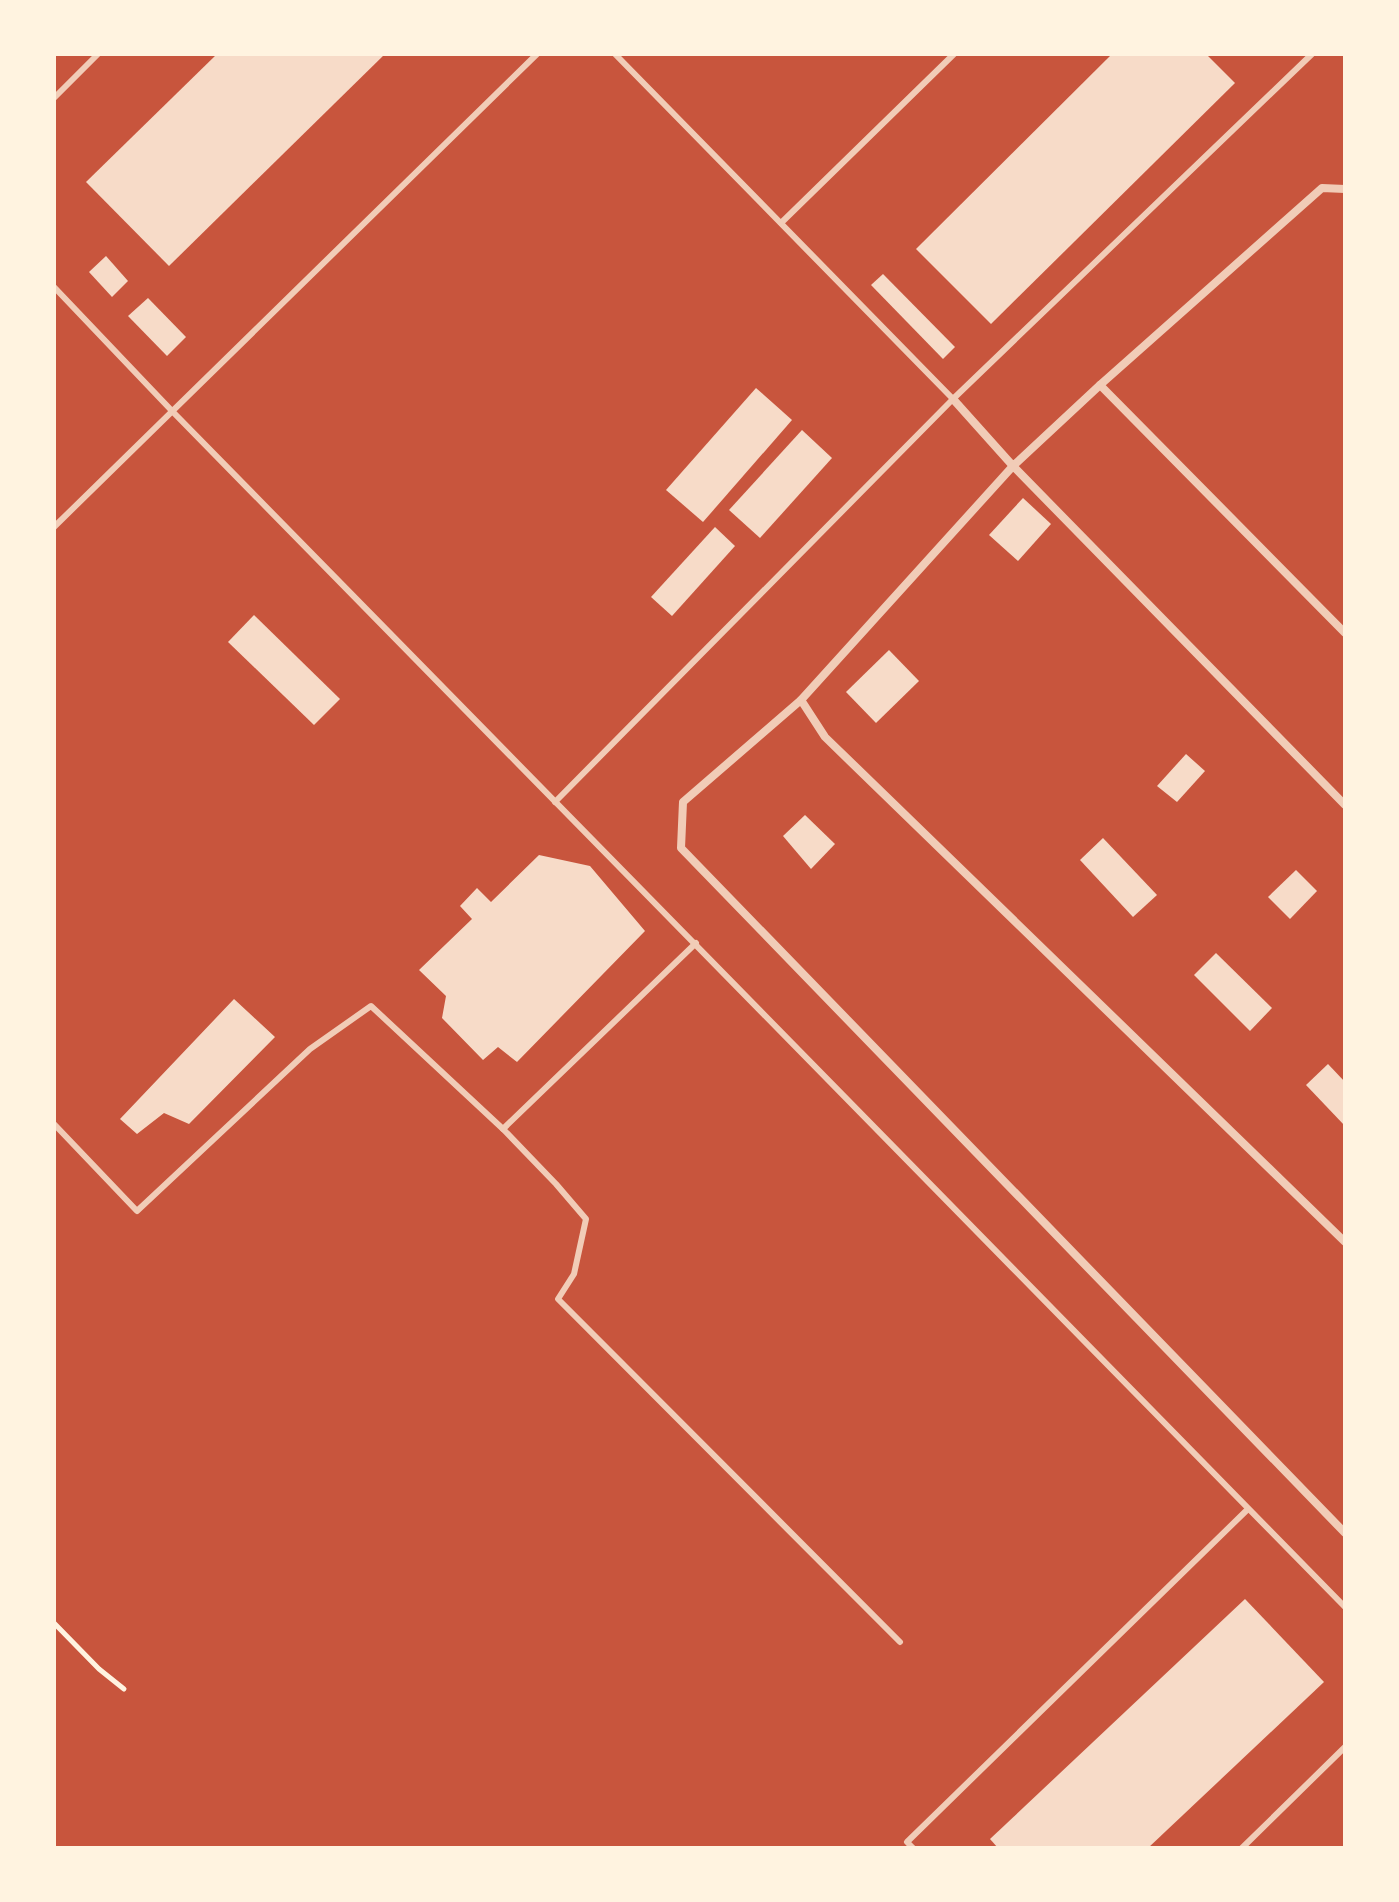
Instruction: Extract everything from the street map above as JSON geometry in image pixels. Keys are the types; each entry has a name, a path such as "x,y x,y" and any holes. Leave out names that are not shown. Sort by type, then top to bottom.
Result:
{"street":[{"path":"1345,189 1322,188 1013,466 801,700 683,802 681,848 1345,1533"},
{"path":"1100,385 1345,633"},
{"path":"953,399 1013,466 1345,805"},
{"path":"801,700 825,737 1345,1242"}],"lane":[{"path":"54,98 98,54"},
{"path":"54,527 537,54"},
{"path":"615,54 953,399"},
{"path":"781,223 954,54"},
{"path":"555,802 953,399 1312,54"},
{"path":"54,287 1345,1607"},
{"path":"503,1129 696,943"},
{"path":"54,1124 137,1211 310,1049 371,1006 503,1129 586,1219 574,1274 558,1299 900,1642"},
{"path":"913,1848 907,1842 1248,1509"},
{"path":"1242,1848 1345,1747"}],"path":[{"path":"54,1623 99,1669 124,1689"}],"building":[{"path":"217,54 385,54 169,266 86,182"},
{"path":"1112,54 1206,54 1235,83 991,324 916,249"},
{"path":"106,256 128,281 112,297 89,272"},
{"path":"883,274 955,347 943,359 871,285"},
{"path":"148,298 186,337 167,356 128,316"},
{"path":"756,388 792,420 703,522 666,490"},
{"path":"802,430 832,458 760,538 729,510"},
{"path":"1023,498 1051,524 1018,561 989,535"},
{"path":"715,527 735,546 672,616 651,597"},
{"path":"254,615 340,699 314,725 228,642"},
{"path":"889,650 919,681 876,723 846,692"},
{"path":"1186,754 1205,771 1177,802 1157,786"},
{"path":"805,815 835,844 811,869 783,836"},
{"path":"1103,838 1157,895 1133,917 1080,860"},
{"path":"539,855 590,866 645,931 517,1062 498,1047 483,1060 442,1018 446,996 419,970 472,919 460,906 477,888 491,902"},
{"path":"1296,870 1317,891 1290,919 1268,897"},
{"path":"1216,953 1272,1008 1250,1031 1194,975"},
{"path":"234,999 275,1037 189,1124 164,1113 137,1134 120,1119"},
{"path":"1328,1064 1345,1082 1345,1126 1306,1085"},
{"path":"1245,1599 1324,1682 1148,1848 998,1848 990,1839"}]}
